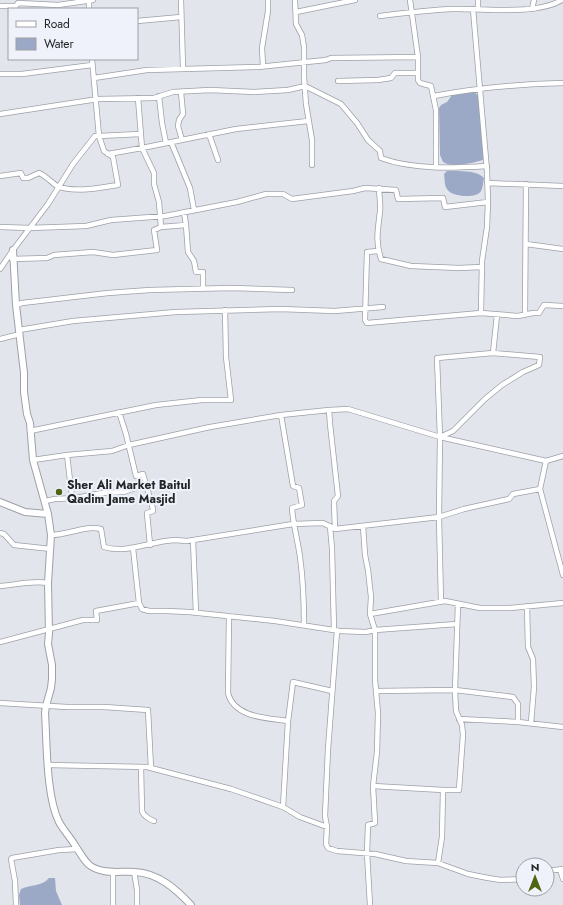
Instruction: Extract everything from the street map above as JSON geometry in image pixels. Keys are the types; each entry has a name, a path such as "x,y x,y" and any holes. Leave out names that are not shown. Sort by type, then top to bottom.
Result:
{"street":[{"path":"0,6 16,6 18,3 58,5 93,0"},
{"path":"181,0 183,68"},
{"path":"263,66 262,48 268,11 268,0"},
{"path":"295,0 296,24 302,35 304,47 305,86 308,121 312,140 312,164"},
{"path":"296,12 355,0"},
{"path":"410,0 418,57 418,80 420,83 431,86 434,96 436,110 436,167"},
{"path":"478,0 475,9 487,166 488,202 482,266 481,313"},
{"path":"532,9 534,0"},
{"path":"380,16 453,9 532,9 554,4 562,0"},
{"path":"138,22 181,17"},
{"path":"94,78 147,70 263,66 326,60 331,58 418,57"},
{"path":"0,176 21,173 23,178 28,178 39,174 59,187 78,189 118,185 114,157 104,151 99,136 92,60"},
{"path":"0,74 22,74 92,65"},
{"path":"338,82 391,78 395,73 418,73"},
{"path":"434,96 464,90 563,83"},
{"path":"0,114 108,98 138,98 159,96 173,92 210,90 254,92 288,90 305,86 341,104 357,123 368,140 380,151 381,158 407,164 436,167 487,166"},
{"path":"181,92 183,114 179,120 178,126 182,140"},
{"path":"159,96 169,143 190,188 194,210"},
{"path":"138,98 142,148 154,173 154,184 159,202 162,227"},
{"path":"108,154 236,129 308,121"},
{"path":"0,269 48,204 85,148 95,136 140,134"},
{"path":"209,134 218,160"},
{"path":"487,183 563,186"},
{"path":"525,314 526,184"},
{"path":"0,227 30,228 86,226 111,220 161,216 184,212 237,202 266,194 283,194 292,199 365,188 396,190 398,199 443,198 445,207 488,202"},
{"path":"379,188 380,210 377,236 378,250 381,259 411,266 459,268 482,266"},
{"path":"184,212 188,252 194,261 196,272 203,272 203,288"},
{"path":"12,259 47,258 54,255 93,252 113,255 157,250 154,230 162,227 186,225"},
{"path":"526,244 563,249"},
{"path":"13,250 12,259 24,373 24,392 33,460 45,501 51,535 48,583 48,644 52,665 52,679 45,713 48,765 54,805 58,820 87,864 94,869 106,872 134,872 156,877 181,894 191,905"},
{"path":"378,250 367,252 365,309 365,320 367,323 481,313 518,316 533,312 539,313 544,305 563,306"},
{"path":"16,305 22,303 127,291 203,288 292,290"},
{"path":"0,339 20,332 73,321 176,312 280,309 335,311 383,307"},
{"path":"30,431 156,405 202,400 231,400 226,357 225,310"},
{"path":"494,353 497,315"},
{"path":"440,437 453,430 502,385 523,372 539,365 540,357 494,353 437,358 440,437 439,517 441,602"},
{"path":"33,460 112,451 129,445 210,427 280,415 348,409 440,437 546,461 563,456"},
{"path":"330,410 330,424 338,496 334,500 335,529"},
{"path":"119,412 136,476 143,474 153,509 153,511 147,513 150,544"},
{"path":"280,415 293,486 299,488 302,505 292,508 293,524 300,556 304,625"},
{"path":"67,455 72,497"},
{"path":"546,461 540,489 563,575"},
{"path":"45,501 102,493 121,492 145,485"},
{"path":"51,535 59,535 94,528 100,529 104,547 110,549 133,548 174,540 192,540 293,524 323,523 335,529 439,517 464,509 509,499 513,494 540,489"},
{"path":"0,502 25,512 48,514"},
{"path":"330,526 336,630 325,816 327,827 326,844 328,848 337,851 367,853 406,861 438,863 468,874 488,878 515,878"},
{"path":"363,526 365,555 371,597 370,614 375,630 375,680 378,712 377,752 373,786 375,823 368,825 367,853 370,905"},
{"path":"0,533 4,534 14,546 51,549"},
{"path":"192,540 196,613"},
{"path":"133,548 139,603 142,609 150,611 229,616 336,630 366,632 375,630 457,624"},
{"path":"0,586 32,582 48,583"},
{"path":"370,614 445,601 480,608 510,608 563,603"},
{"path":"0,642 83,620 97,620 96,611 139,603"},
{"path":"373,786 459,790 463,735 460,719 456,711 455,690 458,604"},
{"path":"527,606 528,647 533,659 534,687 531,723"},
{"path":"229,616 228,693 232,704 237,709 246,712 263,717 288,721"},
{"path":"283,807 288,721 293,682 332,691"},
{"path":"377,691 455,690 513,697 518,704 518,722"},
{"path":"0,703 148,710 151,768"},
{"path":"460,719 531,723 563,727"},
{"path":"48,765 151,768 231,789 283,807 300,817 327,827"},
{"path":"141,767 142,811 143,814 151,820 154,820"},
{"path":"438,863 442,837 443,790"},
{"path":"16,905 15,881 10,859 59,850 78,849"},
{"path":"562,869 563,879"},
{"path":"113,872 113,905"},
{"path":"134,872 138,890 138,905"}],"water":[{"path":"474,92 479,96 484,157 483,160 468,164 447,164 443,162 440,155 439,108 447,102 452,95"},
{"path":"447,171 467,172 481,175 484,178 481,191 479,194 470,196 458,195 449,192 446,187 444,174"},
{"path":"49,878 55,878 56,891 62,905 20,905 19,895 21,889 43,883"}],"place":[{"name":"Sher Ali Market Baitul Qadim Jame Masjid","path":"59,492"}]}
